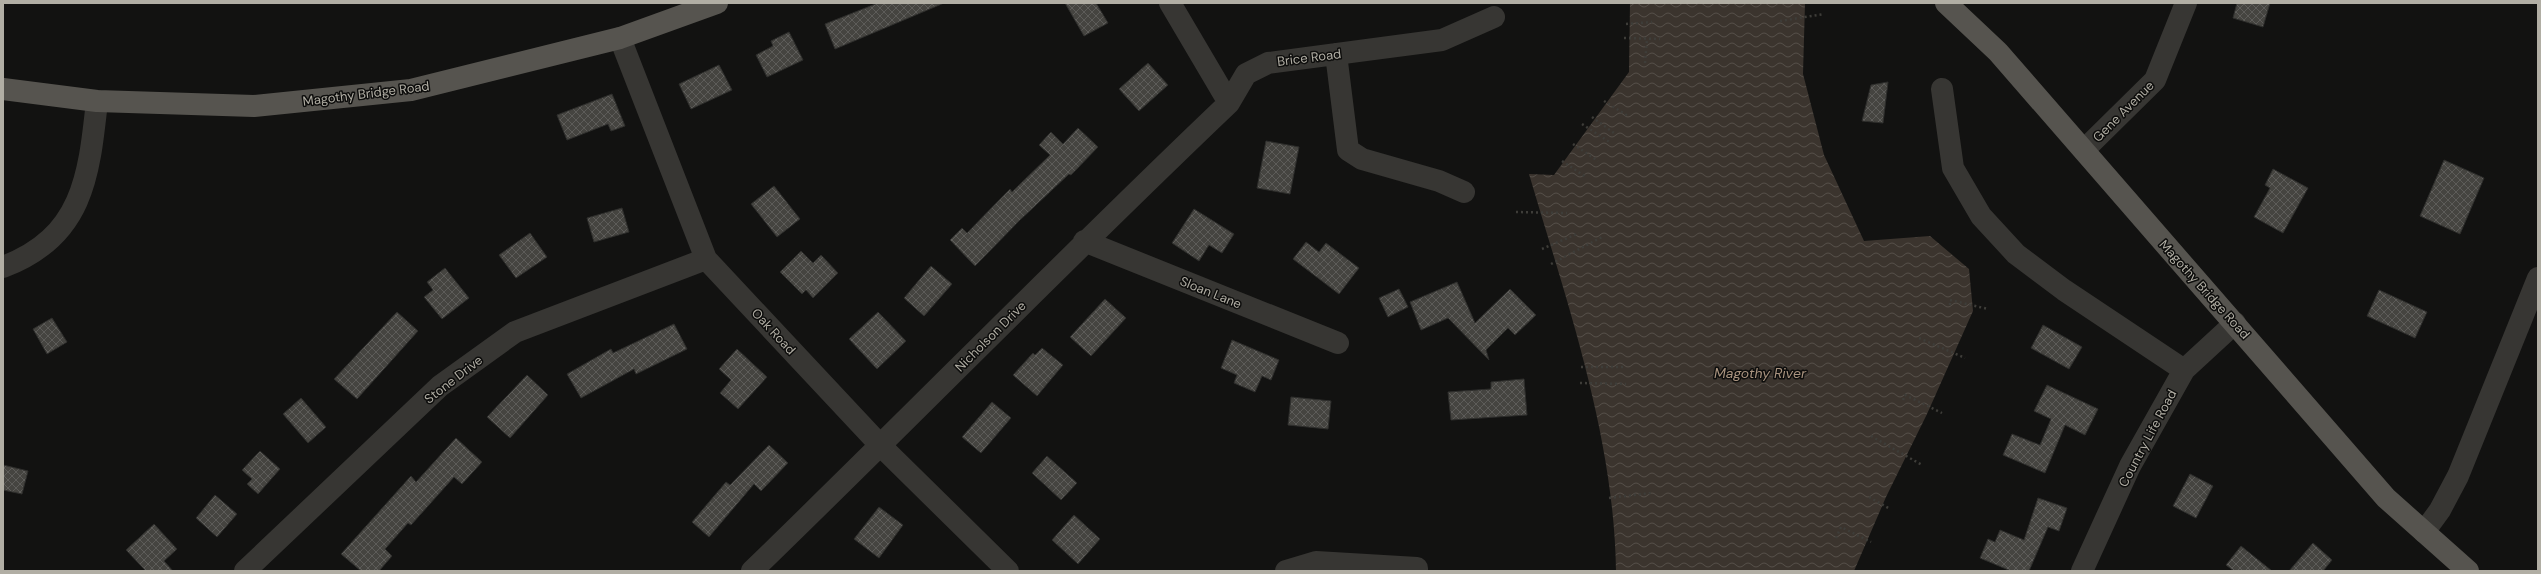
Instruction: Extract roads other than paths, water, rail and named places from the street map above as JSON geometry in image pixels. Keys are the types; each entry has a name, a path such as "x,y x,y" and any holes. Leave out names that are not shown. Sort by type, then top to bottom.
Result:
{"main road":[{"name":"Magothy Bridge Road","path":"3,89 97,101 254,106 411,90 620,38 717,3"},
{"name":"Magothy Bridge Road","path":"1946,3 1998,52 2084,150 2182,266 2235,323 2386,498 2468,571"}],"street":[{"path":"1170,3 1229,103"},
{"name":"Gene Avenue","path":"2084,150 2155,80 2186,3"},
{"name":"Brice Road","path":"1229,103 1246,74 1268,62 1442,40 1494,17"},
{"name":"Oak Road","path":"620,38 706,259 881,446 1008,571"},
{"path":"1336,54 1348,150 1362,159 1439,181 1464,192"},
{"path":"1942,90 1953,168 1981,216 2022,258 2064,290 2184,370"},
{"path":"3,267 46,244 65,224 84,186 92,153 97,101"},
{"name":"Nicholson Drive","path":"752,571 881,446 1084,241 1229,103"},
{"name":"Sloan Lane","path":"1084,241 1338,343"},
{"name":"Stone Drive","path":"245,571 440,386 515,332 706,259"},
{"path":"2424,532 2452,492 2538,278"},
{"name":"Country Life Road","path":"2082,571 2130,466 2184,370 2235,323"},
{"path":"1286,571 1316,562 1417,570"}],"water":[{"name":"Magothy River","path":"1630,3 1805,3 1803,74 1824,155 1864,241 1930,236 1969,269 1973,311 1927,414 1886,497 1854,571 1616,571 1613,520 1607,470 1598,420 1573,320 1529,174 1554,175 1629,72"}]}
